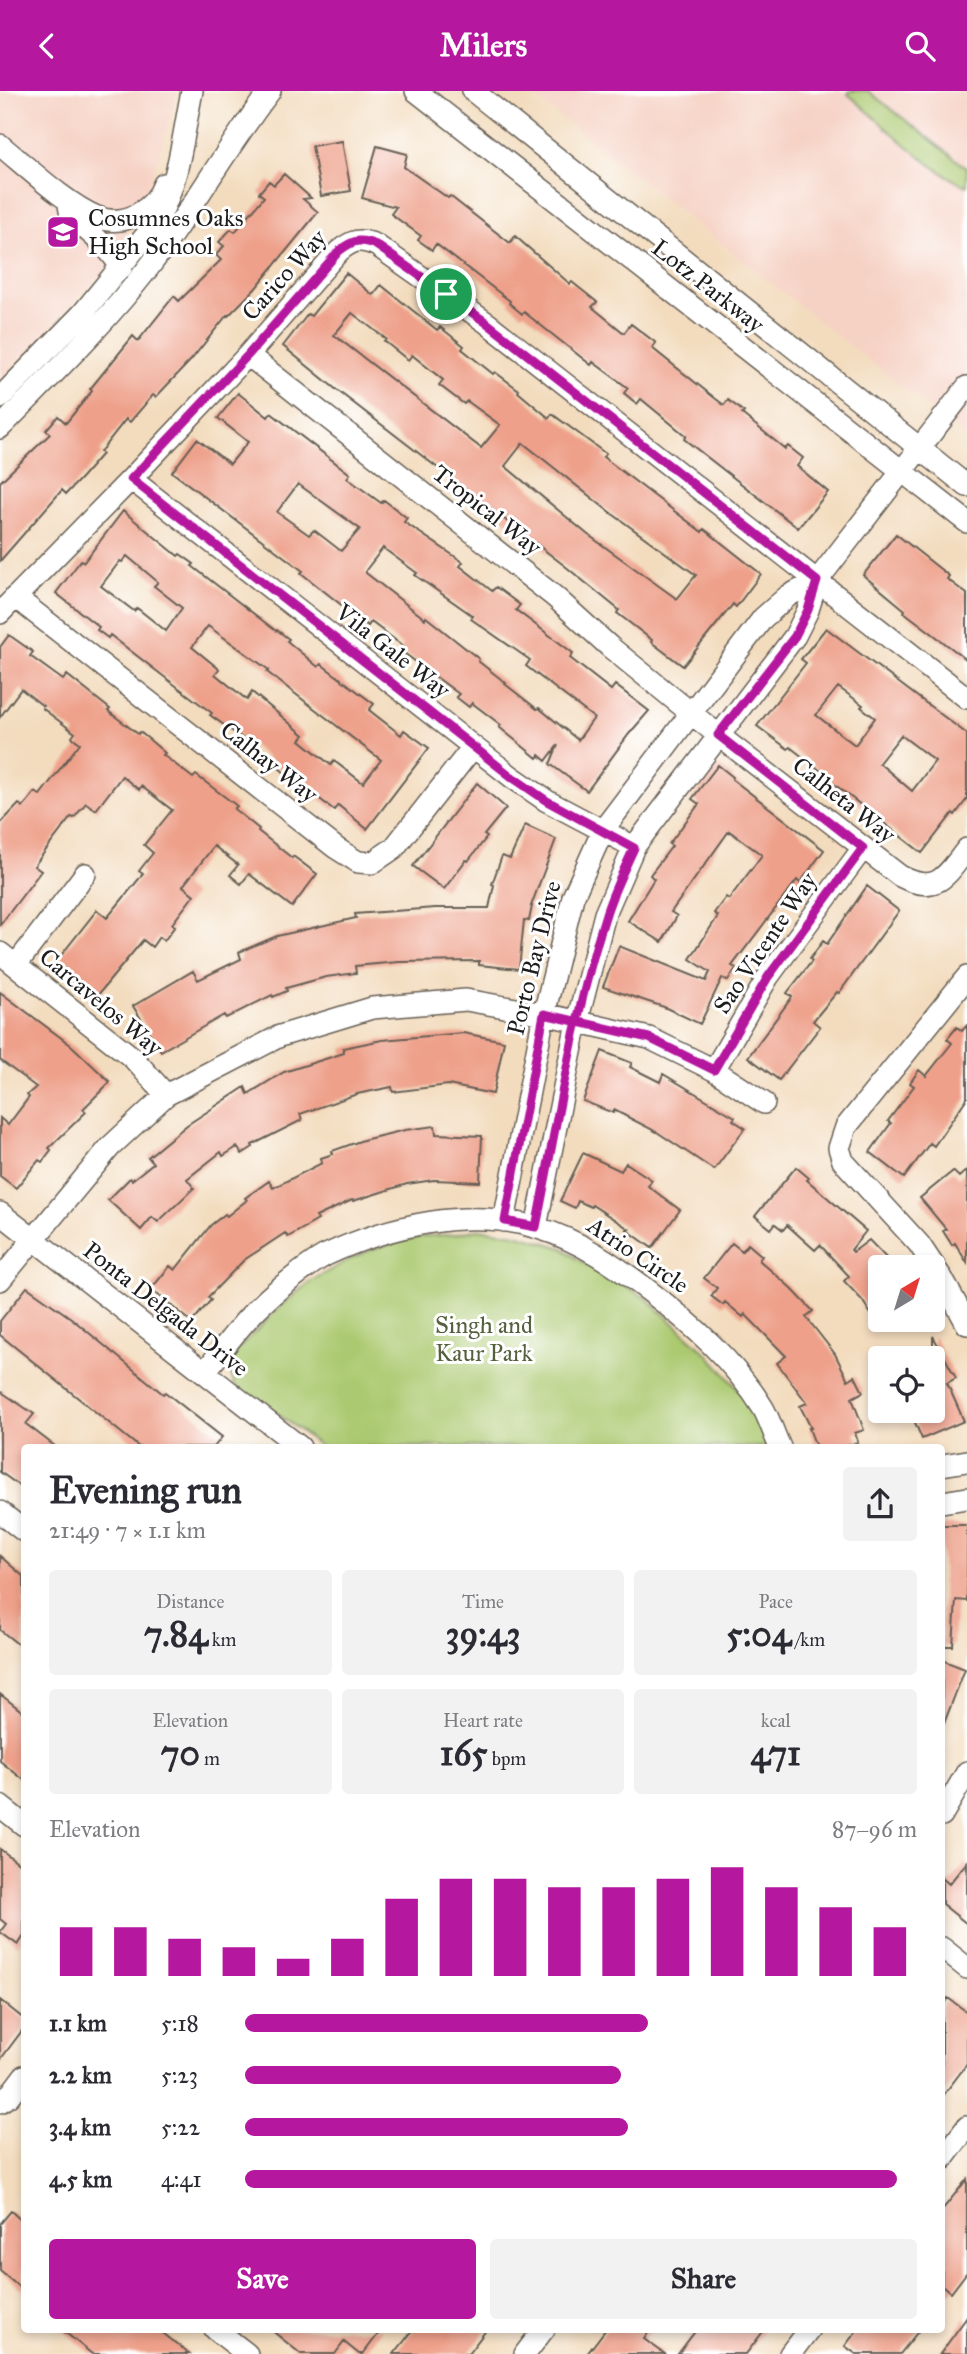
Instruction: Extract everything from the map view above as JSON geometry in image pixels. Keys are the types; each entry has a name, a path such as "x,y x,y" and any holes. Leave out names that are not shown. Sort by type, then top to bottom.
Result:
{"street":[{"path":"0,145 69,199 97,217 112,221 130,218 153,203 163,187 191,91"},
{"path":"0,398 82,314 156,223 170,195 191,91"},
{"path":"0,428 94,332 147,269 186,216 229,146 270,91"},
{"name":"Lotz Parkway","path":"416,91 967,523"},
{"name":"Lotz Parkway","path":"473,91 967,486"},
{"path":"69,199 71,216 105,246 122,267"},
{"name":"Carico Way","path":"0,613 131,479 352,240 363,240 376,245 487,323 817,581"},
{"name":"Tropical Way","path":"248,355 555,597 610,647 690,712"},
{"name":"Porto Bay Drive","path":"536,1227 577,1022 605,915 634,848 795,636 808,610 817,581 967,387"},
{"name":"Vila Gale Way","path":"131,479 473,747 547,801 634,848"},
{"path":"817,581 967,698"},
{"name":"Porto Bay Drive","path":"505,1221 544,1014 573,897 603,830 763,618 788,596 817,581"},
{"name":"Calhay Way","path":"15,597 336,848 358,862 372,863 394,848 473,747"},
{"name":"Calheta Way","path":"690,712 863,848 900,876 916,884 928,885 940,880 967,849"},
{"name":"Sao Vicente Way","path":"714,1070 768,977 863,848"},
{"path":"8,959 85,874"},
{"name":"Carcavelos Way","path":"8,959 133,1058 166,1095"},
{"path":"965,985 846,1127 839,1149 843,1161 919,1244 967,1324"},
{"path":"0,1280 110,1147 166,1095 280,1036 372,1008 466,1000 544,1014 649,1038 714,1070 764,1103"},
{"name":"Ponta Delgada Drive","path":"0,1213 296,1444"},
{"name":"Atrio Circle","path":"205,1372 262,1303 324,1256 392,1229 462,1219 505,1221 563,1236 612,1263 674,1310 720,1351 764,1409 779,1444"},
{"path":"945,1465 967,1461"},
{"path":"945,1502 967,1498"},
{"path":"0,1512 21,1529"},
{"path":"945,1810 967,1772"},
{"path":"0,1806 21,1823"},
{"path":"945,1950 967,1968"},
{"path":"0,2102 9,2096 21,2080"},
{"path":"945,2156 967,2127"},
{"path":"220,2333 247,2354"},
{"path":"525,2354 541,2333"},
{"path":"790,2354 806,2333"}],"shaded area":[{"name":"Cosumnes Oaks High School","path":"0,91 178,91 146,197 107,268 0,380"},
{"path":"528,91 967,91 967,438"}],"green space":[{"path":"850,91 868,91 967,168 967,186 923,159 848,94"},
{"name":"Singh and Kaur Park","path":"478,1229 516,1234 563,1248 646,1298 709,1355 739,1390 768,1444 317,1444 259,1399 234,1384 229,1367 234,1353 282,1305 311,1281 376,1248 419,1237"}],"building":[{"path":"342,141 351,191 321,196 312,146"},
{"path":"377,146 407,154 404,167 448,198 450,196 510,243 515,236 570,284 572,282 597,302 592,307 624,333 631,324 656,343 652,348 716,399 724,405 728,400 785,449 788,446 803,458 797,466 828,492 798,528 684,439 686,436 641,399 637,404 624,393 628,388 593,362 591,365 524,312 522,314 510,301 436,244 432,250 418,240 421,236 391,214 396,207 362,198"},
{"path":"284,174 311,198 303,199 318,212 255,289 227,315 191,360 156,397 153,395 130,422 126,419 82,477 66,494 62,490 0,561 0,482 50,434 46,430 58,416 66,423 133,336 138,341 174,296 179,301 221,260 216,255 224,246 219,242 231,229 235,232 264,197 259,193 269,181 274,185"},
{"path":"346,273 373,295 381,285 437,330 440,327 464,346 462,349 493,374 495,372 519,390 518,392 549,418 552,414 582,436 606,454 603,457 702,532 704,529 761,574 736,607 733,604 683,666 651,642 652,640 617,613 619,610 565,566 283,346 308,314 311,316","holes":["352,313 408,360 412,355 443,380 439,385 464,404 467,401 500,425 481,448 334,335","523,443 607,510 696,575 677,599 587,534 505,466"]},
{"path":"238,393 268,417 271,413 350,474 347,478 381,503 384,500 407,518 404,522 463,562 460,566 492,591 496,587 520,605 516,610 573,653 570,658 611,690 615,685 649,711 587,791 550,764 558,745 546,761 539,755 537,758 472,703 469,707 456,697 459,694 400,650 403,646 371,622 368,626 301,573 303,571 172,472 197,439 230,464 248,442 218,418","holes":["298,484 360,529 341,551 314,530 309,535 277,512","383,548 417,573 415,575 473,616 471,619 530,660 526,666 594,718 578,740 505,684 478,661 479,659 426,617 425,619 366,573"]},
{"path":"123,511 289,639 287,641 318,667 321,664 374,704 369,710 401,735 404,730 429,748 367,829 338,805 334,810 307,789 306,791 252,745 210,715 212,713 110,635 108,638 97,630 99,627 56,593 81,560 84,562","holes":["127,556 158,582 154,586 182,608 166,631 137,608 134,611 101,586","208,626 269,670 267,672 381,760 363,783 334,761 331,765 300,740 304,735 252,692 247,700 215,674 219,669 192,647"]},
{"path":"896,534 949,576 947,579 967,594 967,660 904,612 905,610 863,575"},
{"path":"826,628 967,734 967,799 922,853 790,747 788,749 757,726 806,663 801,659","holes":["838,687 863,705 861,707 875,718 855,745 816,715","901,735 935,761 912,791 879,763"]},
{"path":"9,635 33,652 30,656 63,680 67,675 110,709 108,711 151,741 165,753 163,755 193,778 196,775 237,806 234,809 259,829 258,831 317,874 292,907 249,874 241,884 230,875 238,865 214,846 183,886 194,895 172,924 175,926 164,941 159,937 152,947 143,940 97,996 55,963 97,910 107,918 143,874 139,871 153,853 144,845 172,810 141,786 139,790 122,776 96,810 86,803 74,818 71,817 34,866 41,871 0,925 0,824 19,804 23,807 35,792 40,795 80,743 72,737 75,733 21,689 0,717 0,647"},
{"path":"718,765 733,777 732,779 824,850 800,883 797,880 732,966 736,968 728,981 722,978 700,1024 664,1007 603,987 619,946 706,981 710,972 690,959 718,916 714,913 726,897 729,899 762,855 729,831 671,912 677,916 662,942 628,921 654,879 650,875 699,804 692,799"},
{"path":"477,783 506,808 484,835 487,837 444,889 413,866"},
{"path":"525,825 556,839 531,906 529,921 524,920 519,969 479,965 479,961 399,962 355,966 356,973 326,977 286,988 287,991 273,997 272,995 226,1018 224,1015 161,1051 133,1006 193,971 198,980 241,959 239,952 277,936 356,918 355,914 435,908 489,908 494,885 492,884 502,856 510,859"},
{"path":"867,886 899,911 839,993 837,992 813,1021 820,1027 779,1080 748,1057 792,997 787,993 812,961 810,959 823,941 827,944"},
{"path":"0,992 72,1046 110,1082 83,1109 86,1112 49,1148 51,1150 42,1162 39,1160 16,1188 0,1176 0,1118 8,1125 29,1097 27,1095 36,1087 0,1060"},
{"path":"967,1025 967,1098 934,1146 930,1143 904,1178 870,1152 891,1123 888,1121 914,1086 910,1083 919,1070 926,1076 952,1043 947,1039 957,1027 962,1031"},
{"path":"463,1033 504,1041 493,1094 448,1085 393,1092 392,1087 357,1094 300,1114 302,1120 252,1145 253,1147 242,1154 237,1147 223,1156 221,1152 187,1179 194,1188 158,1222 152,1217 141,1230 108,1200 130,1178 132,1180 153,1163 148,1157 187,1125 245,1087 248,1094 284,1072 344,1053 343,1048 382,1040"},
{"path":"602,1051 632,1063 630,1067 660,1082 663,1074 735,1117 733,1120 745,1128 714,1170 657,1132 614,1110 613,1113 583,1101"},
{"path":"435,1126 436,1134 482,1136 480,1182 434,1180 407,1184 352,1200 316,1217 318,1220 288,1237 285,1233 244,1260 208,1297 211,1300 192,1322 151,1289 170,1266 175,1270 211,1225 225,1214 227,1216 247,1200 245,1198 269,1181 273,1188 322,1163 321,1158 333,1154 332,1151 363,1140"},
{"path":"583,1153 621,1171 626,1163 652,1180 648,1186 680,1210 652,1248 592,1205 591,1207 578,1201 575,1208 560,1201"},
{"path":"796,1167 809,1178 807,1180 866,1231 851,1250 853,1252 869,1240 883,1255 868,1255 868,1309 844,1281 849,1276 820,1245 815,1250 787,1225 783,1230 775,1224 771,1229 755,1216"},
{"path":"967,1170 967,1263 955,1243 952,1245 943,1231 946,1229 920,1198 953,1171 959,1177"},
{"path":"732,1243 742,1251 748,1244 762,1256 759,1260 813,1311 806,1317 835,1354 848,1380 855,1376 863,1392 852,1398 864,1430 855,1433 858,1442 815,1444 811,1428 800,1406 807,1403 777,1363 786,1356 745,1314 743,1317 725,1302 723,1305 711,1296 717,1288 704,1278"},
{"path":"27,1287 71,1318 163,1394 165,1392 222,1437 216,1444 135,1444 0,1335 0,1321"},
{"path":"945,1358 956,1378 947,1383 964,1421 922,1439 915,1423 945,1423"},
{"path":"0,1391 34,1414 26,1424 52,1444 21,1444 21,1487 0,1472"},
{"path":"945,1525 967,1525 967,1601 956,1600 953,1646 945,1646"},
{"path":"0,1556 21,1574 21,1647 0,1630"},
{"path":"945,1661 965,1669 945,1721"},
{"path":"0,1694 21,1711 21,1778 0,1761"},
{"path":"0,1849 21,1865 21,1940 18,1945 0,1932 6,1924 0,1919"},
{"path":"967,1862 967,1924 945,1906 945,1881 949,1884"},
{"path":"948,1998 967,2012 967,2064 945,2093 945,2002"},
{"path":"0,2000 21,2017 21,2032 0,2060"},
{"path":"967,2179 967,2272 951,2293 945,2288 945,2206"},
{"path":"11,2211 21,2220 21,2288 0,2271 0,2224"},
{"path":"967,2317 967,2354 940,2354"},
{"path":"66,2333 163,2333 189,2354 92,2354"},
{"path":"275,2333 379,2333 363,2354 359,2354 344,2342 335,2354 301,2354"},
{"path":"411,2333 484,2333 468,2354 394,2354"},
{"path":"603,2333 648,2333 644,2339 665,2354 587,2354"},
{"path":"694,2333 762,2333 746,2354 678,2354"},
{"path":"855,2333 917,2333 900,2354 856,2354 845,2346"}],"place":[{"name":"Cosumnes Oaks High School","path":"63,232"}],"route":[{"path":"446,294 376,245 363,240 352,240 131,479 512,777 547,801 634,848 605,915 589,974 577,1022 536,1227 505,1221 544,1014 577,1022 649,1038 714,1070 768,977 863,848 718,735 795,636 808,610 817,581 487,323 446,294"}]}
